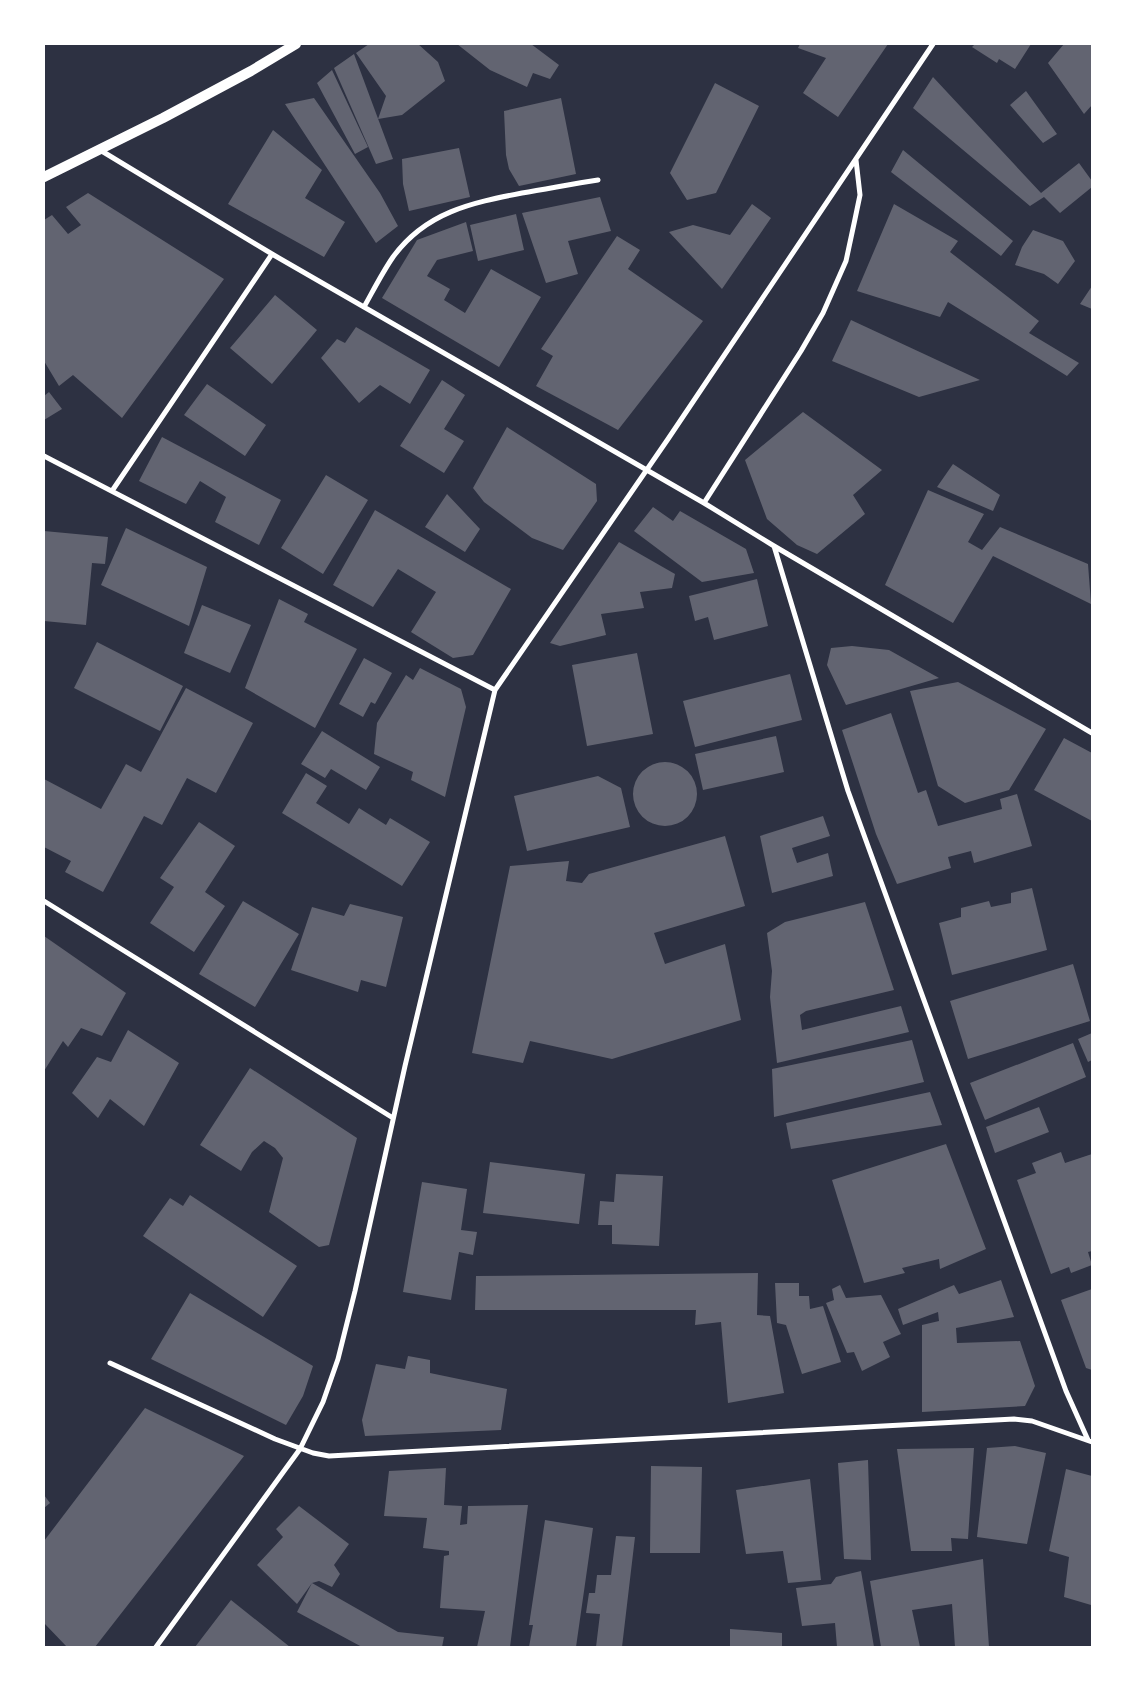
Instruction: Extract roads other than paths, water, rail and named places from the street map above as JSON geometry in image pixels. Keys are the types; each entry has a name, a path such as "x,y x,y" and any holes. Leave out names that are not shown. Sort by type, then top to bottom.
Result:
{"main road":[{"path":"44,177 163,118 296,44"}],"street":[{"path":"156,1647 300,1449 323,1402 338,1359 494,690 647,470 933,44"},
{"path":"100,150 272,254 704,503 1092,733"},
{"path":"704,503 801,352 823,313 846,261 860,195 856,160"},
{"path":"364,307 393,257 424,226 443,214 478,201 598,180"},
{"path":"112,491 272,254"},
{"path":"44,456 494,690"},
{"path":"774,546 848,791 1063,1382 1090,1441"},
{"path":"44,901 393,1118"},
{"path":"110,1363 300,1449 313,1453 338,1456 1014,1419 1032,1421 1090,1441"},
{"path":"1090,1441 1092,1434"}]}
